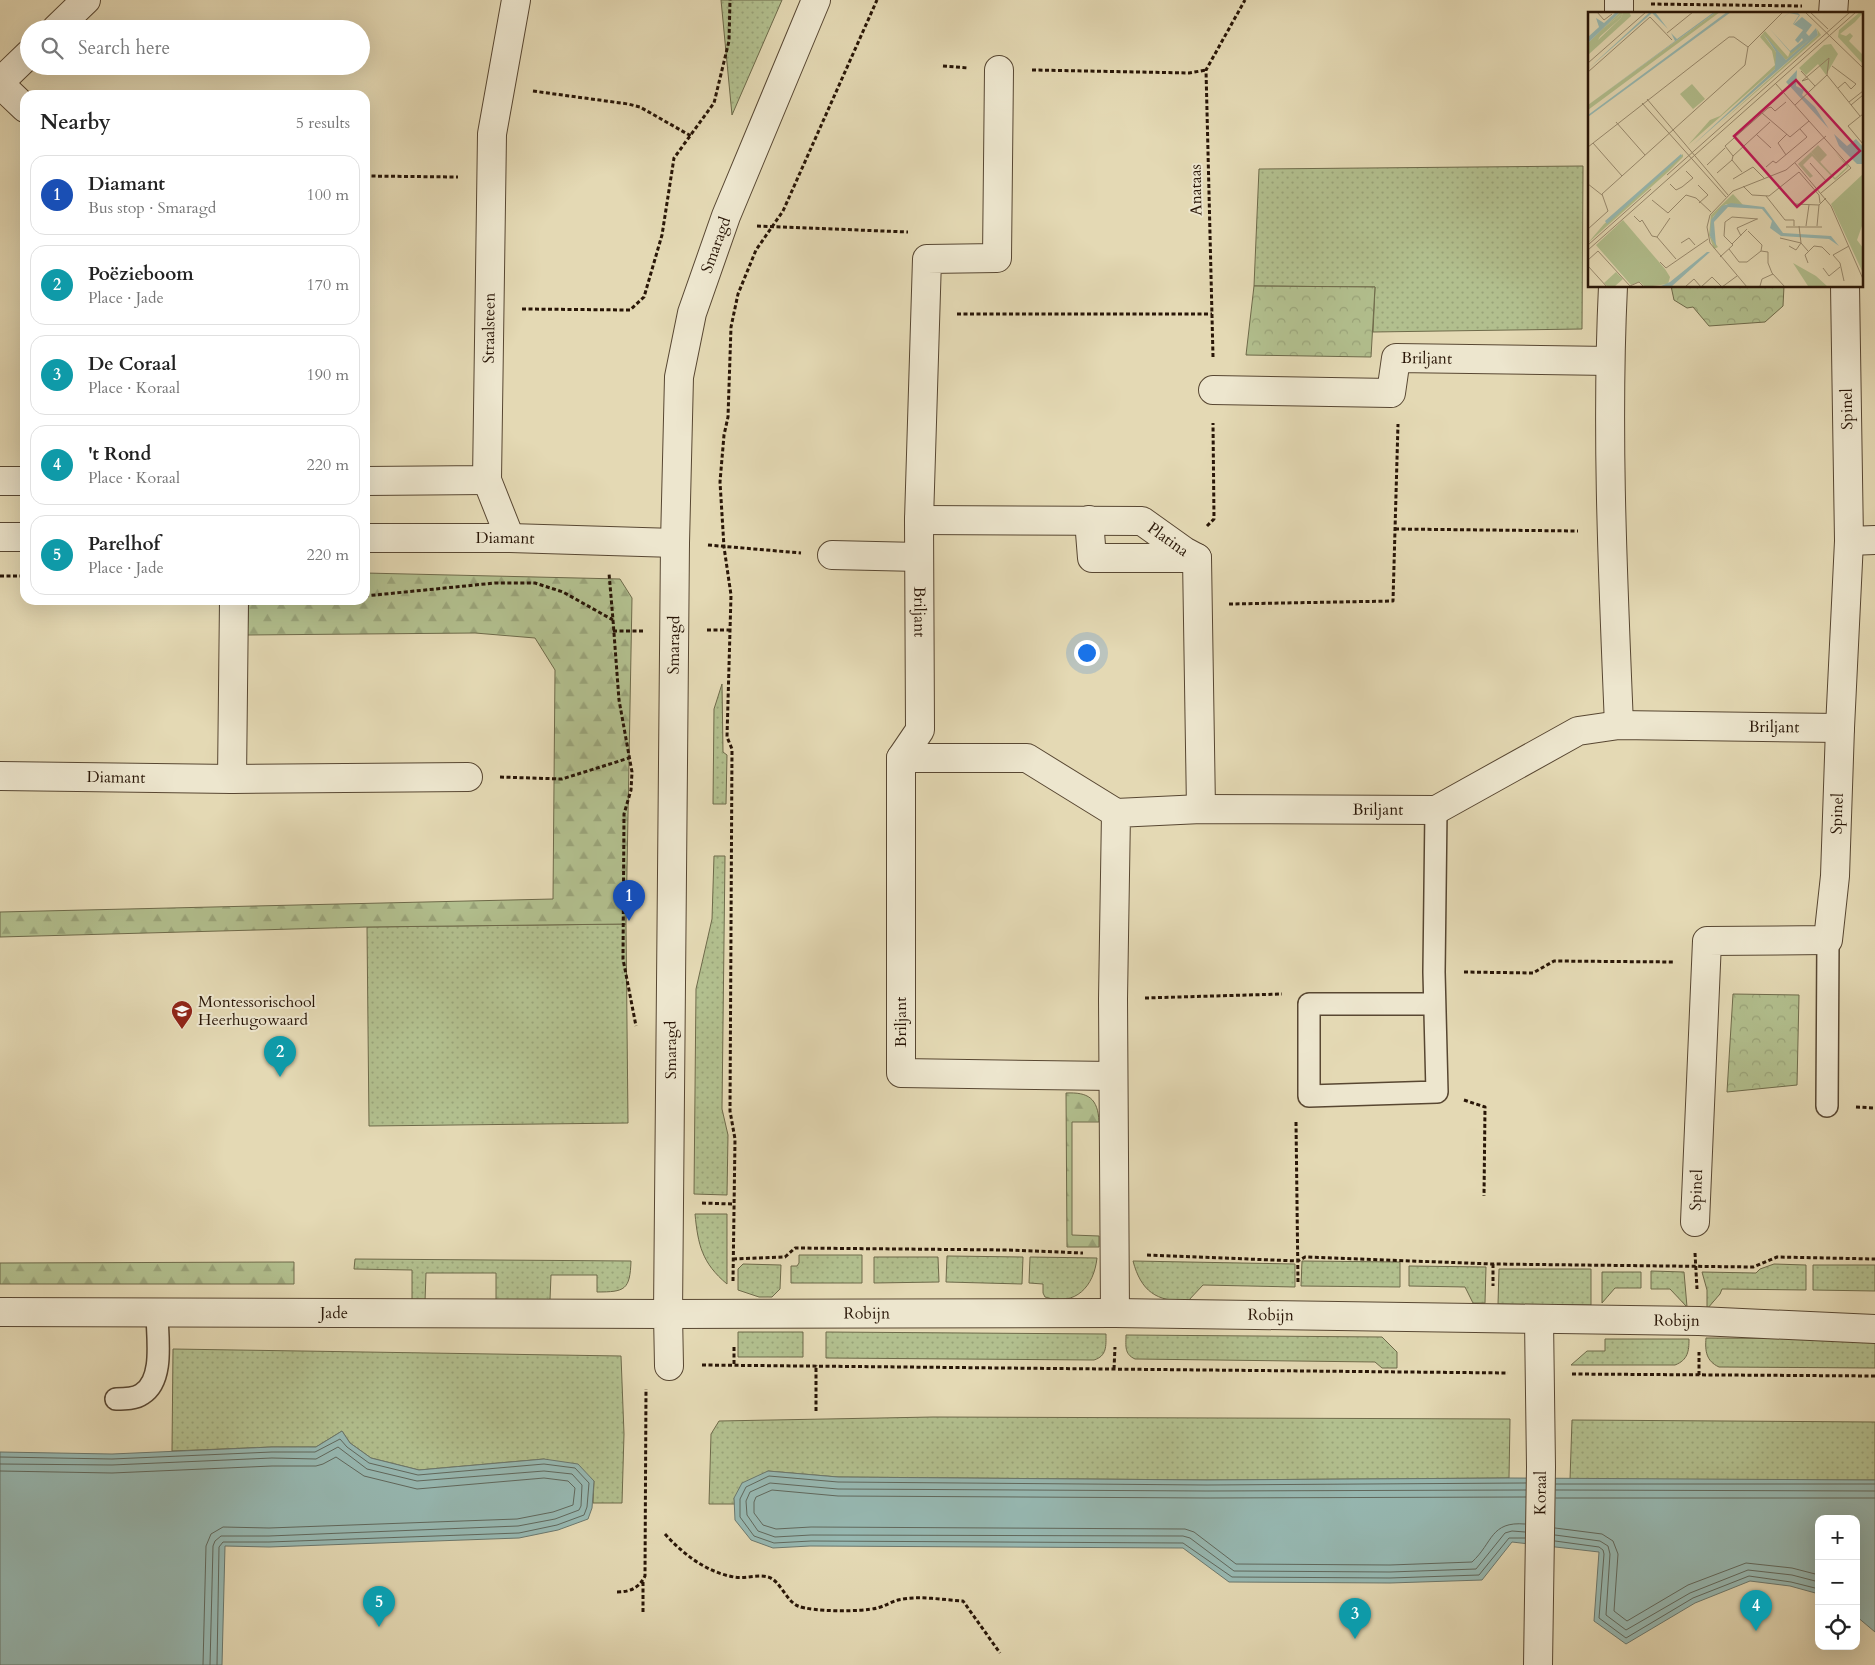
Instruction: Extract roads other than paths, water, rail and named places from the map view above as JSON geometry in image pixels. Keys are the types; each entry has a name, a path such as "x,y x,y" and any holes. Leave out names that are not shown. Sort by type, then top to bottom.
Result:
{"street":[{"path":"65,20 86,0"},
{"name":"Straalsteen","path":"510,538 488,480 491,177 492,134 516,0"},
{"name":"Smaragd","path":"669,1366 675,542 679,377 692,313 723,225 816,0"},
{"path":"20,63 0,83 20,103"},
{"name":"Briljant","path":"999,70 998,258 927,259 919,520 920,730 901,758 901,1074 1113,1076"},
{"path":"1613,288 1610,361 1611,534 1619,725"},
{"name":"Spinel","path":"1695,1222 1705,962 1708,941 1828,940 1835,876 1840,728 1862,540 1845,288"},
{"name":"Briljant","path":"1213,390 1392,393 1396,358 1610,361"},
{"path":"370,480 488,480"},
{"path":"0,481 20,481"},
{"name":"Platina","path":"919,520 1142,521 1190,554 1197,604 1201,809"},
{"path":"1089,520 1092,558 1190,554"},
{"path":"0,537 20,537"},
{"name":"Diamant","path":"370,538 510,538 675,542"},
{"path":"832,555 919,557"},
{"path":"232,779 234,605"},
{"name":"Briljant","path":"1116,812 1201,809 1436,810 1578,731 1619,725 1840,728"},
{"path":"901,758 1027,758 1116,812 1113,999 1116,1314"},
{"name":"Diamant","path":"0,776 232,779 468,777"},
{"name":"Jade","path":"0,1312 668,1314"},
{"name":"Robijn","path":"668,1314 1298,1316 1699,1322 1875,1329"},
{"name":"Koraal","path":"1538,1320 1541,1467 1538,1665"}],"lane":[{"path":"1434,1004 1308,1004 1309,1096 1437,1092 1434,1004 1436,810"},
{"path":"1827,1106 1828,940"},
{"path":"116,1399 132,1398 142,1394 150,1388 156,1378 157,1313"}],"water":[{"path":"342,1431 350,1443 371,1458 419,1470 544,1459 578,1464 594,1481 592,1508 588,1519 558,1530 519,1538 269,1547 225,1546 222,1665 0,1665 0,1452 112,1454 272,1447 316,1447"},
{"path":"768,1471 838,1477 1207,1480 1509,1478 1875,1480 1875,1632 1860,1619 1860,1515 1815,1515 1815,1593 1790,1586 1750,1581 1695,1603 1626,1644 1594,1621 1599,1552 1512,1542 1482,1580 1390,1583 1229,1582 1183,1548 810,1546 773,1548 751,1540 735,1520 734,1498 742,1483"}],"place":[{"name":"Diamant","path":"629,921"},
{"name":"Montessorischool Heerhugowaard","path":"182,1030"},
{"name":"Poëzieboom","path":"280,1077"},
{"name":"Parelhof","path":"379,1627"},
{"name":"'t Rond","path":"1756,1631"},
{"name":"De Coraal","path":"1355,1639"}]}
